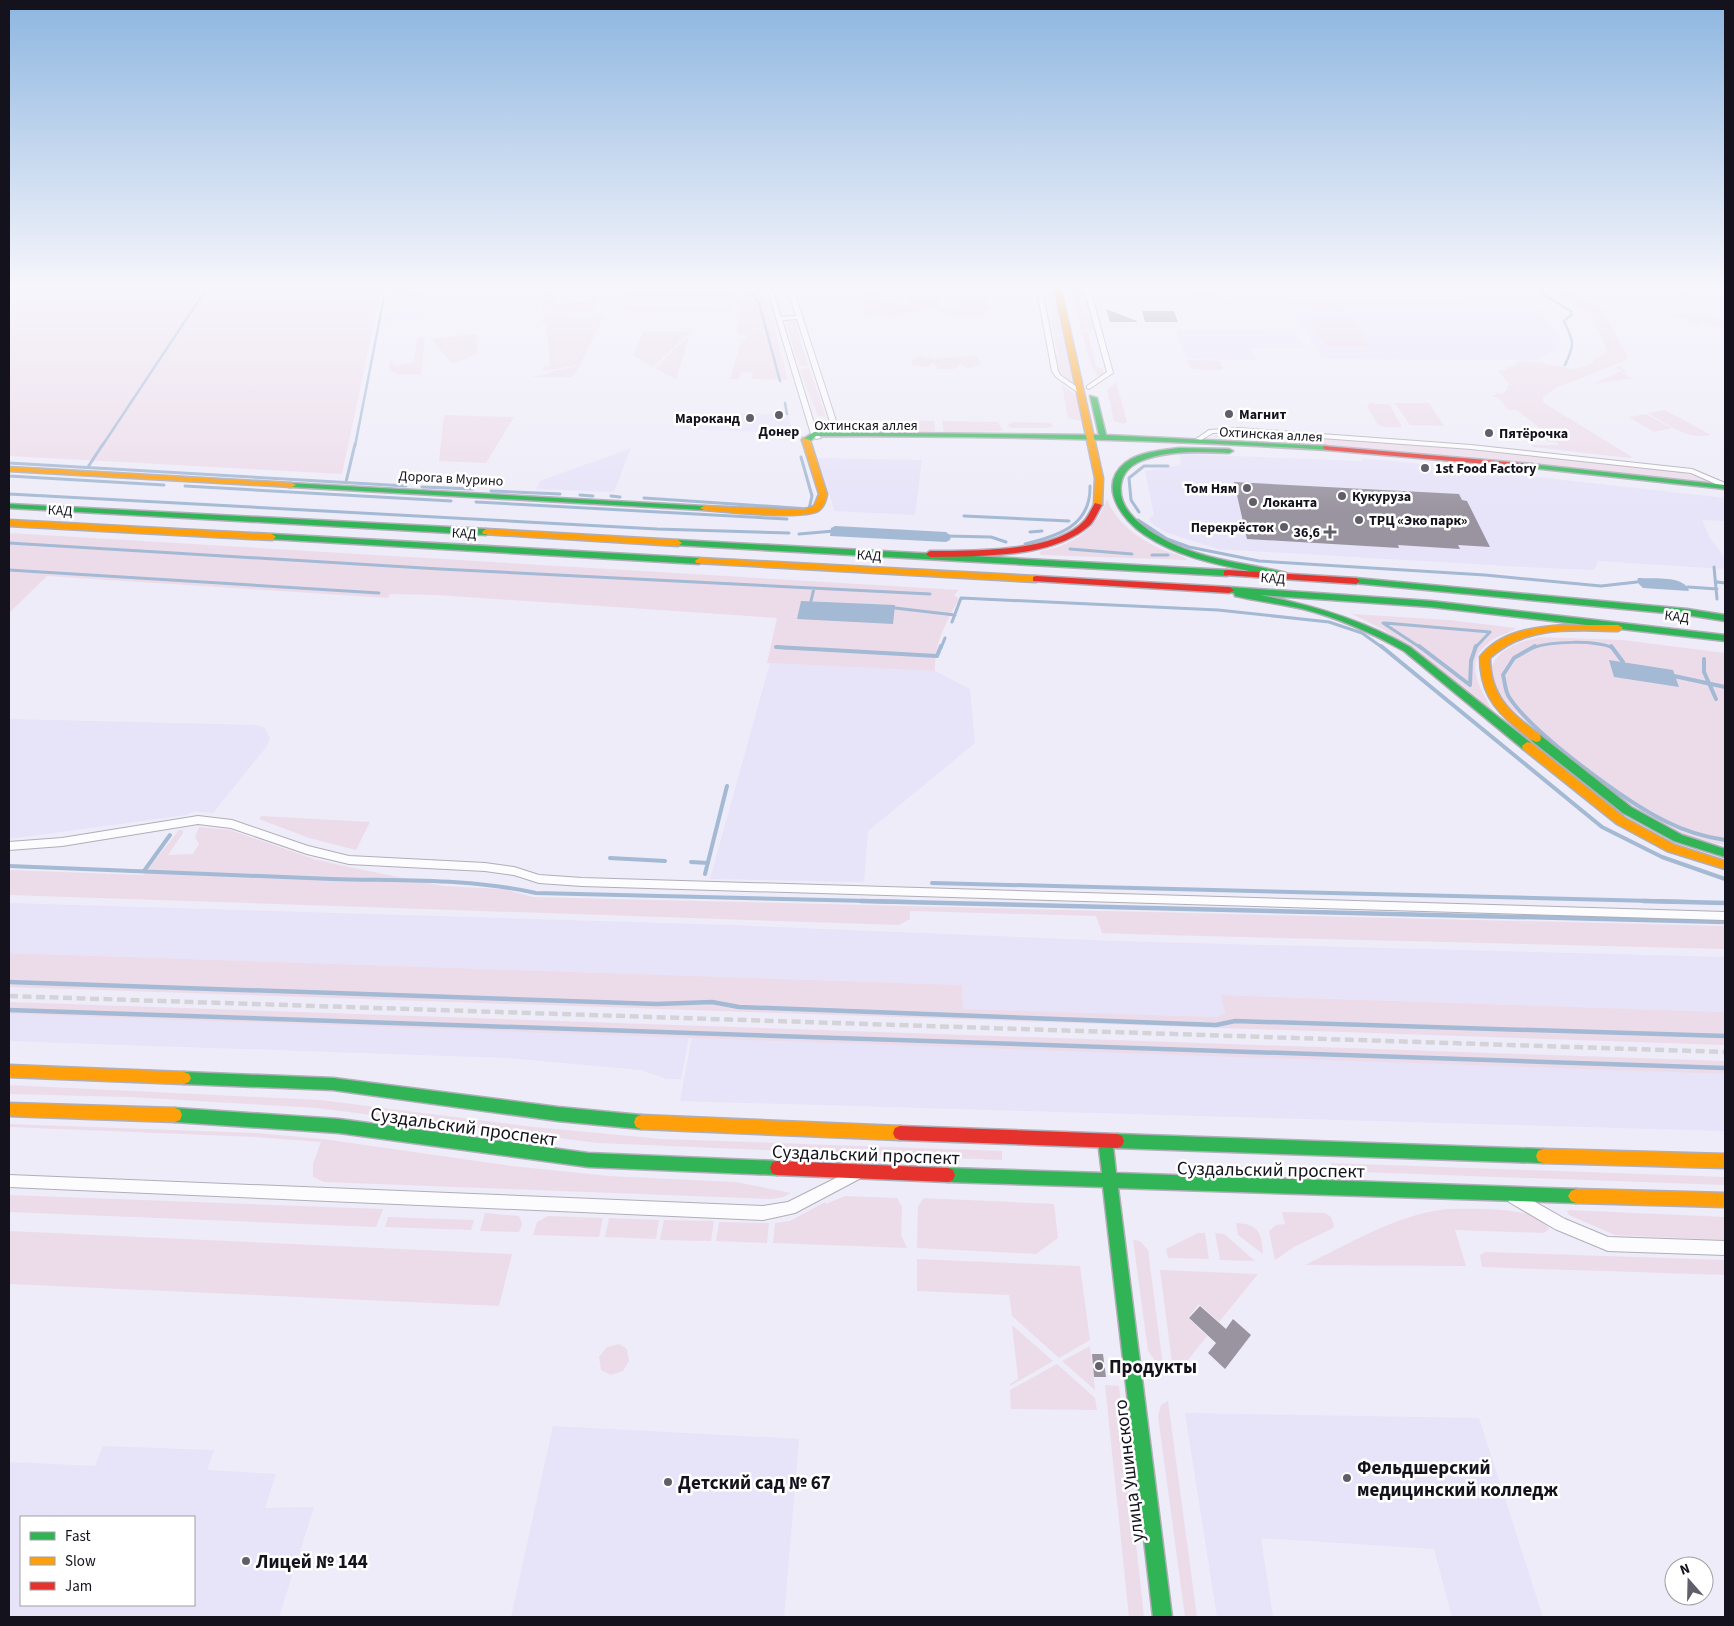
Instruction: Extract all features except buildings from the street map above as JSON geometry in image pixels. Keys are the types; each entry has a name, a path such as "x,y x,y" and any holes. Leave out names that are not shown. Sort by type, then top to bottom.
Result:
{"main road":[{"path":"1078,361 1086,390"},
{"path":"894,555 1015,549 1047,543 1080,528 1095,513 1099,499 1096,438 1081,361"},
{"name":"Охтинская аллея","path":"813,435 1096,438 1213,445 1529,469 1725,492"},
{"name":"Охтинская аллея","path":"813,435 1199,439 1481,460 1725,487"},
{"name":"Дорога в Мурино","path":"9,469 804,513 818,509 823,503 813,435"},
{"path":"1290,576 1191,554 1152,537 1129,518 1121,507 1115,486 1120,472 1138,459 1175,450 1391,458"},
{"name":"КАД","path":"9,506 1290,576 1425,586 1687,612 1725,618"},
{"name":"КАД","path":"9,523 1199,588 1431,604 1725,638"},
{"path":"1199,588 1306,605 1350,618 1378,631 1406,649 1621,822 1671,848 1725,865"},
{"path":"1649,628 1554,630 1504,639 1485,657 1486,685 1499,705 1525,729 1626,810 1678,838 1725,853"},
{"name":"Суздальский проспект","path":"9,1071 333,1084 558,1114 656,1123 1105,1141 1725,1161"},
{"name":"Суздальский проспект","path":"9,1109 188,1115 339,1126 588,1160 1110,1182 1504,1192 1725,1200"},
{"name":"улица Ушинского","path":"1105,1141 1163,1617"}],"street":[{"path":"791,361 813,435 827,433 836,428"},
{"path":"814,361 836,428 850,434"},
{"path":"1053,361 1058,376 1086,390 1110,373 1107,361"},
{"path":"9,846 62,842 198,820 232,824 307,850 349,860 485,867 514,871 539,879 582,882 1725,916"},
{"path":"9,1181 763,1214 790,1208 862,1172"},
{"path":"1504,1192 1560,1224 1608,1244 1725,1248"}],"shaded area":[{"path":"9,361 366,361 342,474 9,456"},
{"path":"389,361 393,361 392,364 396,366 422,361 421,375 398,374 390,371"},
{"path":"449,361 460,361 452,364"},
{"path":"550,361 582,361 580,365 543,371 542,367 550,366"},
{"path":"643,361 659,361 653,367"},
{"path":"662,361 682,361 676,379 655,368"},
{"path":"735,361 783,361 788,380 752,379 753,372 741,372 739,379 730,379"},
{"path":"797,361 806,361 808,366 799,366"},
{"path":"979,361 981,365 967,368 960,363 954,369 939,369 933,363 928,367 913,366 911,362"},
{"path":"1057,361 1070,361 1075,385 1060,373"},
{"path":"1089,361 1095,361 1096,367 1102,368 1104,374 1099,379"},
{"path":"1187,361 1220,361 1223,370 1191,369"},
{"path":"1528,361 1575,369 1587,366 1594,361 1625,361 1556,388 1542,398 1544,403 1632,457 1630,458 1532,447 1532,445 1559,445 1557,442 1549,442 1542,434 1547,434 1517,410 1508,410 1499,398 1491,396 1496,395 1495,392 1502,394 1507,390 1509,384 1498,370 1507,370 1505,367 1517,366 1513,363"},
{"path":"580,366 572,377 530,377 548,374 549,372"},
{"path":"1620,366 1627,372 1623,373 1634,380 1627,379 1593,384 1622,371 1615,368"},
{"path":"809,368 826,417 818,416 799,369"},
{"path":"1116,382 1127,421 1124,424 1114,421 1107,390"},
{"path":"1062,385 1076,395 1081,421 1068,418"},
{"path":"1370,403 1390,405 1402,427 1378,425 1367,406"},
{"path":"1395,403 1429,403 1444,426 1410,425"},
{"path":"1665,410 1711,435 1702,436 1686,433 1671,427 1648,413"},
{"path":"687,413 788,414 793,433 680,429"},
{"path":"1646,414 1672,428 1654,432 1629,417"},
{"path":"444,415 514,417 486,463 439,461"},
{"path":"894,420 934,421 935,431 897,432 894,430"},
{"path":"942,421 998,422 1003,431 944,433"},
{"path":"1014,422 1050,423 1054,426 1047,428 1012,428 1007,425"},
{"path":"1233,432 1458,448 1652,467 1682,472 1710,482 1211,437"},
{"path":"631,448 614,492 536,489 540,481"},
{"path":"1180,454 1362,461 1362,458 1725,498 1725,521 1702,520 1709,536 1725,559 1725,569 1598,561 1594,570 1218,549 1165,532 1151,523 1149,518 1154,515 1145,471 1181,465"},
{"path":"817,458 922,460 915,515 835,511"},
{"path":"1107,499 1116,516 1130,530 1154,546 1180,555 1188,560 1041,555 1039,552 1067,543 1088,529 1099,516"},
{"path":"9,533 959,590 954,595 959,599 945,625 936,651 935,671 767,663 777,618 436,595 390,594 388,598 47,576 9,613"},
{"path":"1352,614 1449,620 1516,628 1492,640 1477,657 1476,675 1493,712 1384,630"},
{"path":"1540,637 1623,640 1725,653 1725,845 1700,840 1676,831 1624,801 1568,759 1502,700 1497,694 1492,681 1491,671 1494,662 1508,648"},
{"path":"770,663 935,671 970,689 975,743 868,831 864,882 710,879"},
{"path":"9,719 256,725 265,728 270,739 267,746 213,813 194,811 186,815 9,839"},
{"path":"261,816 370,822 356,850 309,838 259,819"},
{"path":"199,827 230,830 314,859 344,866 443,886 503,889 533,897 1725,926 1725,949 1102,933 1096,916 910,911 910,919 899,925 9,895 9,870 143,875 179,830 183,830 183,833 168,855 193,854 199,844 195,837"},
{"path":"9,903 727,925 1114,941 1725,957 1725,1012 1222,995 1225,1013 1216,1017 1002,1011 963,1009 962,985 9,953"},
{"path":"9,953 962,985 963,1009 1216,1017 1225,1013 1221,995 1725,1012 1725,1045 9,987"},
{"path":"9,1002 1725,1061 1725,1074 9,1014"},
{"path":"9,1014 689,1037 681,1079 667,1079 641,1070 507,1058 9,1041"},
{"path":"692,1036 1725,1074 1725,1131 680,1101"},
{"path":"9,1085 320,1100 534,1127 662,1139 1002,1151 1002,1160 598,1143 316,1108 131,1097 9,1094"},
{"path":"9,1124 257,1133 323,1139 512,1166 609,1176 736,1182 791,1193 783,1197 771,1199 324,1182 313,1177 313,1164 321,1142 255,1137 9,1127"},
{"path":"1331,1163 1725,1177 1725,1185 1333,1171"},
{"path":"9,1195 383,1209 376,1227 9,1212"},
{"path":"845,1196 897,1198 902,1207 901,1235 907,1248 773,1243 775,1223 790,1221 825,1202 826,1204"},
{"path":"924,1198 1054,1204 1058,1238 1036,1254 917,1248 918,1206"},
{"path":"1446,1209 1486,1209 1519,1212 1543,1221 1549,1229 1544,1233 1455,1230 1466,1266 1305,1265 1374,1231 1409,1217"},
{"path":"1567,1211 1725,1217 1725,1240 1615,1235 1569,1215"},
{"path":"1282,1212 1325,1213 1331,1217 1334,1225 1333,1228 1294,1247 1275,1260 1269,1231 1276,1225 1285,1224"},
{"path":"485,1213 519,1216 522,1224 519,1232 480,1231"},
{"path":"548,1216 603,1218 599,1237 533,1235 537,1222"},
{"path":"388,1217 474,1220 471,1230 385,1227"},
{"path":"609,1218 659,1220 656,1239 605,1237"},
{"path":"664,1220 714,1221 711,1241 660,1240"},
{"path":"719,1222 769,1223 767,1243 716,1241"},
{"path":"1236,1223 1254,1227 1260,1235 1263,1254 1238,1235"},
{"path":"9,1231 512,1254 499,1306 9,1284"},
{"path":"1198,1233 1205,1233 1209,1259 1168,1258 1166,1249"},
{"path":"1215,1233 1224,1234 1255,1261 1220,1260"},
{"path":"1133,1240 1140,1241 1148,1250 1163,1366 1156,1362 1148,1351"},
{"path":"1485,1252 1725,1260 1725,1275 1482,1267 1480,1255"},
{"path":"917,1259 1080,1266 1090,1340 1059,1358 1012,1316 1009,1295 917,1291"},
{"path":"1160,1270 1258,1274 1219,1322 1199,1304 1188,1318 1207,1336 1185,1364 1173,1370"},
{"path":"1012,1325 1053,1361 1010,1386 1010,1384 1018,1379"},
{"path":"619,1344 627,1349 629,1361 623,1371 611,1375 601,1370 599,1357 607,1347"},
{"path":"1090,1346 1095,1390 1062,1361"},
{"path":"1057,1364 1095,1398 1097,1410 1011,1409 1010,1390"},
{"path":"1105,1385 1119,1386 1144,1617 1129,1617"},
{"path":"1168,1401 1197,1617 1185,1617 1158,1416 1161,1405"},
{"name":"Фельдшерский медицинский колледж","path":"1185,1413 1479,1418 1543,1617 1452,1617 1434,1549 1261,1538 1273,1617 1217,1617"},
{"name":"Детский сад № 67","path":"553,1426 799,1439 784,1617 511,1617"},
{"name":"Лицей № 144","path":"103,1446 214,1450 207,1470 276,1474 265,1508 314,1507 279,1617 9,1617 9,1462 95,1466"}],"water":[{"path":"835,526 946,532 951,536 950,540 946,542 830,536 831,528"},
{"path":"1638,578 1675,580 1681,582 1689,591 1643,588 1637,582"},
{"path":"801,601 895,605 893,624 797,619"},
{"path":"1609,660 1673,670 1679,687 1614,677"}],"waterway":[{"path":"102,446 159,361"},
{"path":"355,446 372,361"},
{"path":"775,361 780,381"},
{"path":"1565,365 1567,361"},
{"path":"785,403 787,414"},
{"path":"88,467 103,444"},
{"path":"346,482 355,444"},
{"path":"644,498 809,509 812,496 801,457"},
{"path":"9,463 406,486"},
{"path":"1139,512 1131,500 1129,478 1144,466 1168,466"},
{"path":"9,476 164,485"},
{"path":"185,486 451,501"},
{"path":"1025,544 1060,533 1079,520 1089,500 1090,486"},
{"path":"422,487 473,489"},
{"path":"491,491 560,494"},
{"path":"9,494 657,529 789,533"},
{"path":"580,495 593,496"},
{"path":"611,496 620,497"},
{"path":"476,502 787,519"},
{"path":"964,516 1069,521"},
{"path":"1138,520 1167,539 1189,547 1259,561 1485,575 1601,586 1637,582"},
{"path":"799,534 834,531"},
{"path":"1030,532 1042,531"},
{"path":"946,536 991,537 1006,542"},
{"path":"9,543 440,569 814,588"},
{"path":"1070,549 1132,554"},
{"path":"1152,555 1168,555"},
{"path":"1714,567 1716,589"},
{"path":"9,570 379,593"},
{"path":"1717,582 1725,583"},
{"path":"1688,587 1716,589"},
{"path":"811,601 814,588"},
{"path":"814,588 930,594"},
{"path":"1716,589 1717,599"},
{"path":"955,615 961,598 1218,610 1329,622 1362,633 1383,648"},
{"path":"895,608 955,615"},
{"path":"952,622 955,615"},
{"path":"1383,623 1421,648"},
{"path":"1385,623 1490,632 1476,647"},
{"path":"941,648 945,638"},
{"path":"1532,648 1573,642 1605,645 1612,648"},
{"path":"788,648 776,647 937,656 941,646"},
{"path":"1381,646 1602,827 1662,857 1725,879"},
{"path":"1419,646 1470,685 1471,661 1476,647"},
{"path":"1535,646 1514,658 1503,675 1508,695 1521,712 1582,766 1629,800 1681,828 1725,840"},
{"path":"1612,648 1623,662"},
{"path":"1704,659 1704,672 1709,684"},
{"path":"1674,676 1709,684"},
{"path":"1709,684 1725,687"},
{"path":"1709,684 1716,699"},
{"path":"708,863 727,786"},
{"path":"144,871 170,835"},
{"path":"610,858 665,861"},
{"path":"691,862 708,863"},
{"path":"705,874 708,863"},
{"path":"9,866 332,879 434,881 511,888 536,893 912,902"},
{"path":"932,883 1692,902"},
{"path":"861,901 1725,922"},
{"path":"1643,901 1725,903"},
{"path":"9,982 657,1004 712,1002 739,1007 1216,1025 1235,1021 1725,1036"},
{"path":"9,1010 1725,1068"}],"railway":[{"path":"9,996 1725,1052"}],"traffic: fast":[{"path":"1093,398 1103,436"},
{"path":"806,440 814,434 1006,435 1199,440 1327,448"},
{"path":"1229,451 1179,451 1142,457 1128,464 1119,475 1116,490 1117,497 1123,510 1132,521 1164,543 1214,561 1283,575"},
{"path":"1533,466 1725,487"},
{"path":"292,485 704,508"},
{"path":"9,506 486,532"},
{"path":"272,537 699,561"},
{"path":"678,543 1227,573"},
{"path":"1356,581 1687,612 1725,618"},
{"path":"1229,590 1431,604 1725,638"},
{"path":"1238,594 1325,612 1387,637 1407,649 1527,746"},
{"path":"1536,738 1627,810 1678,838 1725,853"},
{"path":"184,1078 333,1084 558,1114 641,1122"},
{"path":"175,1115 339,1126 588,1160 777,1168"},
{"path":"1105,1141 1163,1617"},
{"path":"1117,1141 1543,1156"},
{"path":"948,1175 1576,1196"}],"traffic: slow":[{"path":"1074,361 1099,478 1098,505"},
{"path":"704,508 803,513 811,511 819,505 823,494 806,440"},
{"path":"9,469 292,485"},
{"path":"9,523 272,537"},
{"path":"486,532 678,543"},
{"path":"699,561 1036,579"},
{"path":"1536,738 1498,704 1488,683 1485,671 1485,657 1498,645 1513,637 1529,632 1565,628 1618,628"},
{"path":"1527,746 1621,821 1671,848 1725,865"},
{"path":"9,1071 184,1078"},
{"path":"9,1109 175,1115"},
{"path":"641,1122 900,1133"},
{"path":"1543,1156 1725,1161"},
{"path":"1576,1196 1725,1200"}],"traffic: jam":[{"path":"1327,448 1533,466"},
{"path":"930,554 998,552 1024,549 1049,543 1071,534 1088,522 1098,505"},
{"path":"1227,573 1356,581"},
{"path":"1036,579 1229,590"},
{"path":"900,1133 1117,1141"},
{"path":"777,1168 948,1175"}],"place":[{"name":"Магнит","path":"1229,414"},
{"name":"Донер","path":"779,415"},
{"name":"Мароканд","path":"750,418"},
{"name":"Пятёрочка","path":"1489,433"},
{"name":"1st Food Factory","path":"1425,468"},
{"name":"Том Ням","path":"1247,488"},
{"name":"Кукуруза","path":"1342,496"},
{"name":"Локанта","path":"1253,502"},
{"name":"ТРЦ «Эко парк»","path":"1359,520"},
{"name":"Перекрёсток","path":"1284,527"},
{"name":"36,6","path":"1330,532"},
{"name":"Продукты","path":"1099,1366"},
{"name":"Фельдшерский медицинский колледж","path":"1347,1478"},
{"name":"Детский сад № 67","path":"668,1482"},
{"name":"Лицей № 144","path":"246,1561"}]}
